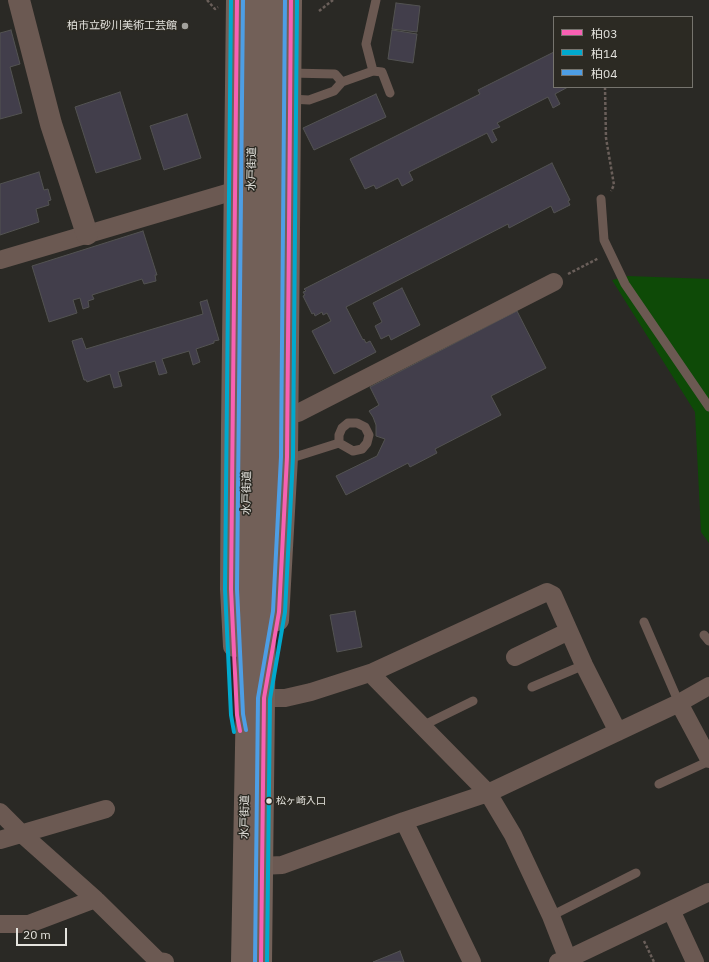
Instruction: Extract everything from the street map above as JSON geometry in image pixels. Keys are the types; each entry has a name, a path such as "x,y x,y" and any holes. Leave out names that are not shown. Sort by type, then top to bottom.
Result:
{"highway":[{"path":"237,0 231,589 236,715 246,757"},
{"name":"水戸街道","path":"254,0 260,254 264,698 261,962"},
{"name":"水戸街道","path":"242,962 248,641 247,512 272,0"},
{"path":"264,698 279,612 287,457 291,0"}],"street":[{"path":"19,0 51,124 87,234"},
{"path":"0,260 234,191"},
{"path":"288,414 298,413 554,282"},
{"path":"264,698 285,698 310,692 373,672 547,592 553,595 584,664 618,732"},
{"path":"515,657 569,630"},
{"path":"373,672 375,678 488,793 512,835 551,916 565,961 709,892"},
{"path":"261,866 282,865 404,821 488,793 679,703 709,686"},
{"path":"679,703 709,760"},
{"path":"0,840 106,809"},
{"path":"0,812 22,834 95,899 158,961 165,962"},
{"path":"404,821 472,962"},
{"path":"0,924 29,924 95,899"},
{"path":"671,910 695,962"}],"lane":[{"path":"372,71 366,44 376,0"},
{"path":"290,99 309,100 334,91 342,82 372,71 382,72 390,93"},
{"path":"290,73 335,74 342,82"},
{"path":"601,199 604,240 625,284 709,406"},
{"path":"287,457 298,456 339,444"},
{"path":"644,622 679,703"},
{"path":"532,688 584,664"},
{"path":"422,726 473,701"},
{"path":"659,784 709,760"},
{"path":"551,916 636,873"}],"path":[{"path":"207,0 214,9"},
{"path":"320,11 333,0"},
{"path":"601,199 608,195 614,185 606,138 605,88"},
{"path":"554,282 610,252"},
{"path":"637,926 654,962"}],"green space":[{"path":"628,276 709,279 709,543 701,532 695,412 612,280"}],"building":[{"path":"396,3 420,6 417,32 392,29"},
{"path":"11,30 20,64 10,67 22,113 0,119 0,33"},
{"path":"392,30 417,34 413,63 388,59"},
{"path":"553,52 553,88 566,88 555,94 560,104 553,108 548,97 497,123 500,127 492,130 497,140 492,143 487,133 409,172 413,180 402,186 398,178 376,189 374,185 365,189 350,159 480,94 478,90"},
{"path":"120,92 141,159 96,173 75,107"},
{"path":"376,94 386,117 314,150 303,128"},
{"path":"187,114 201,158 164,170 150,126"},
{"path":"552,163 570,200 568,201 570,205 554,213 551,206 509,228 508,224 346,307 363,340 364,339 366,343 370,341 376,352 334,374 312,331 331,321 327,313 323,315 322,312 315,316 314,313 312,314 303,296 305,295 303,292 306,291 304,289"},
{"path":"39,172 44,190 48,189 51,200 48,201 49,205 36,209 39,222 0,235 0,184"},
{"path":"143,231 157,275 155,275 156,281 144,284 142,279 92,295 94,299 88,301 89,307 83,309 80,298 73,300 77,313 49,322 32,266"},
{"path":"402,288 420,325 391,340 389,335 381,339 375,326 382,322 373,303"},
{"path":"207,300 219,340 196,349 200,362 193,365 189,351 162,359 167,373 159,375 155,361 118,372 122,386 114,388 110,374 87,382 84,380 72,341 82,338 86,349 203,314 200,302"},
{"path":"517,311 546,368 491,396 501,415 435,449 437,453 410,467 408,463 346,495 336,476 377,456 385,439 376,436 376,425 369,411 379,405 370,387"},
{"path":"355,611 362,647 337,652 330,615"},
{"path":"400,951 404,962 373,962"}],"transit line":[{"name":"柏14","path":"231,0 225,589 231,715 234,732"},
{"name":"柏03","path":"237,0 231,589 237,715 240,731"},
{"name":"柏04","path":"243,0 237,589 243,714 246,730"},
{"name":"柏04","path":"255,962 258,698 273,611 281,457 285,0"},
{"name":"柏03","path":"261,962 264,698 279,612 287,457 291,0"},
{"name":"柏14","path":"267,962 270,699 285,612 293,457 297,0"}],"place":[{"name":"柏市立砂川美術工芸館","path":"185,26"},
{"name":"松ヶ崎入口","path":"269,801"}]}
